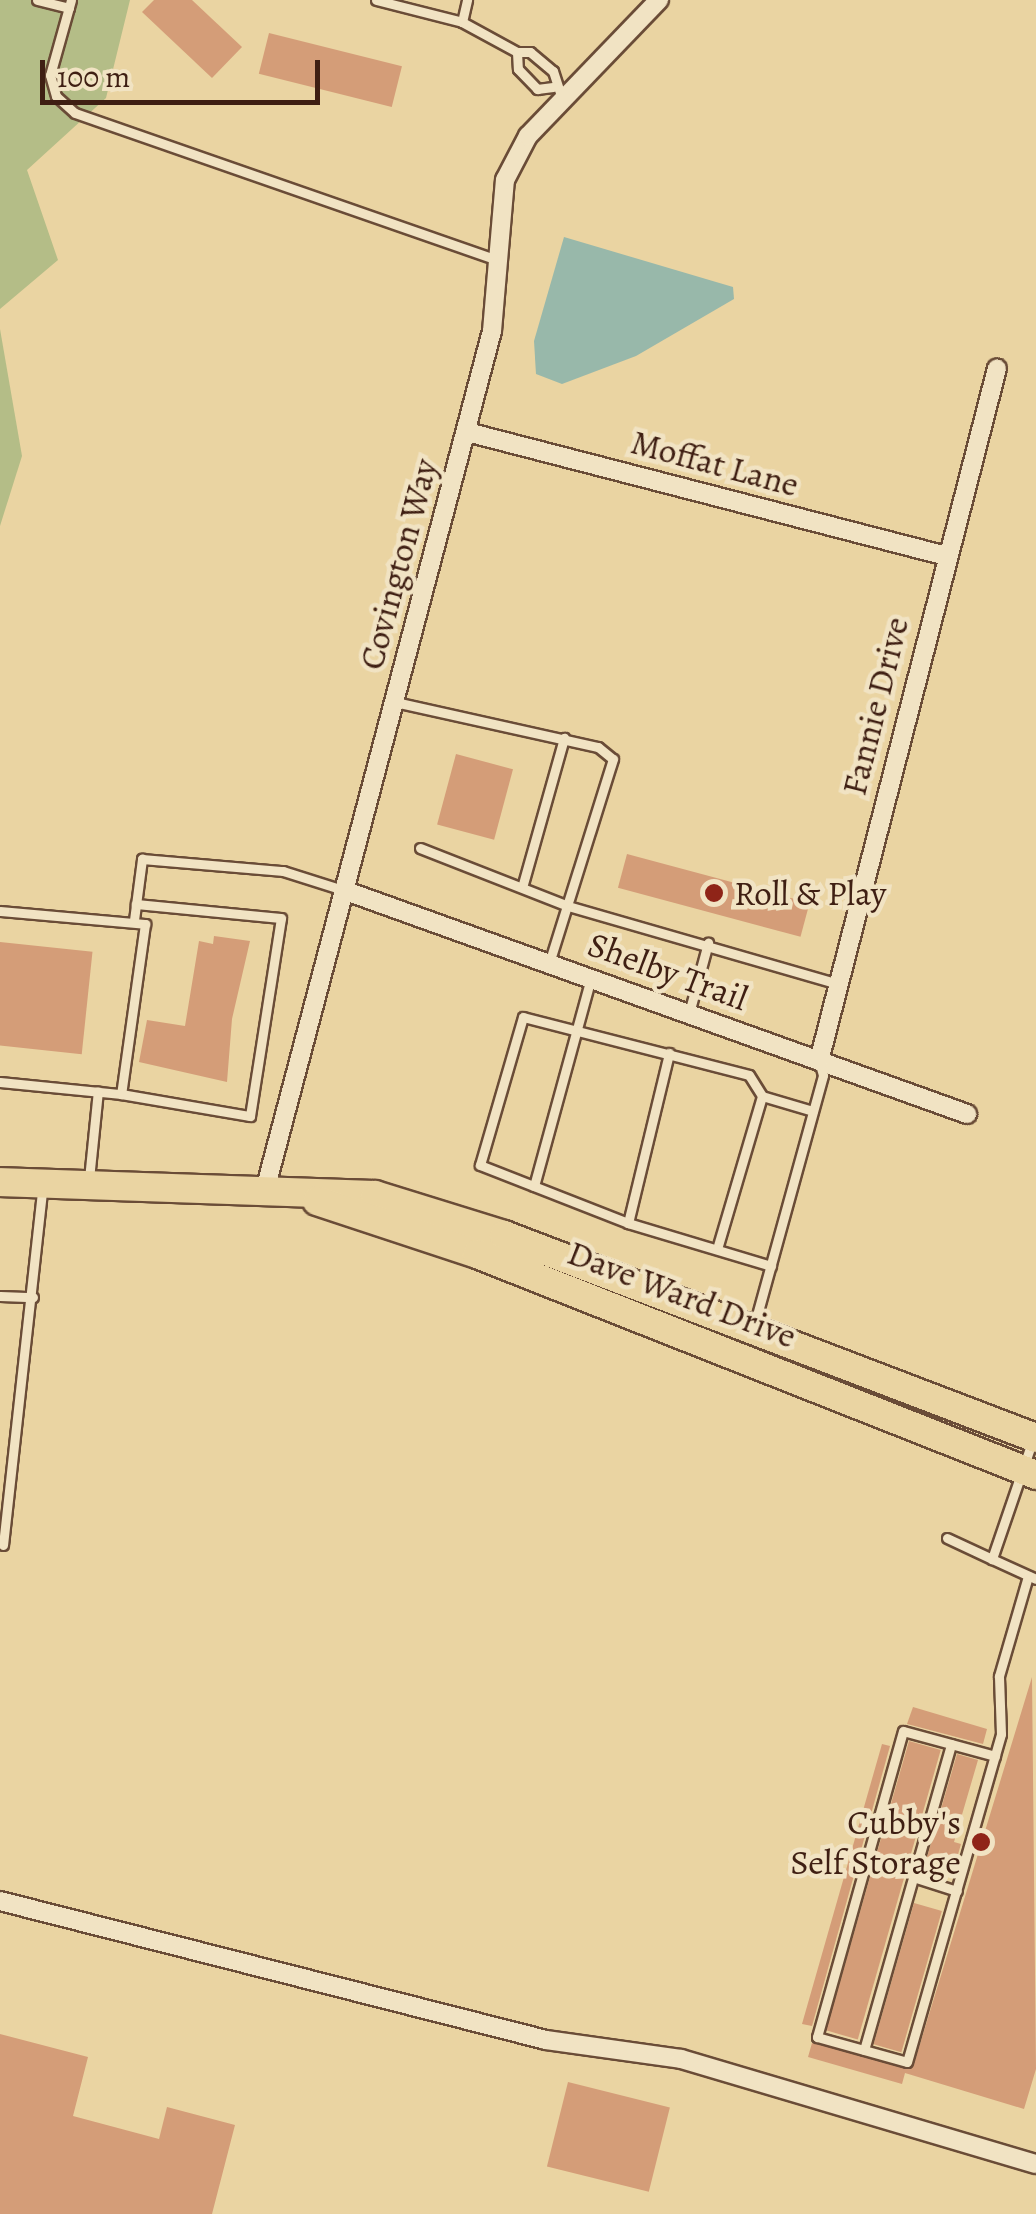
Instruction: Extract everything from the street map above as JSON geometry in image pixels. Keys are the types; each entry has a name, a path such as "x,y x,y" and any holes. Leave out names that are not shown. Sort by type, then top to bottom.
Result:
{"main road":[{"name":"Dave Ward Drive","path":"0,1182 89,1182 375,1195 504,1235 1035,1437"},
{"name":"Dave Ward Drive","path":"296,1193 477,1254 1028,1471"}],"street":[{"name":"Covington Way","path":"265,1190 492,331 495,259 505,180 558,92 658,0"},
{"name":"Fannie Drive","path":"819,1061 997,368"},
{"name":"Moffat Lane","path":"468,432 947,556"},
{"name":"Shelby Trail","path":"346,891 967,1114"},
{"path":"0,1902 546,2040 681,2059 1036,2164"}],"lane":[{"path":"37,0 70,4 50,76 56,96 75,113 495,259"},
{"path":"376,0 462,22 517,52 530,52 552,72 558,92 537,88 518,70 517,52"},
{"path":"462,22 467,0"},
{"path":"395,702 598,747 613,760 549,963"},
{"path":"522,884 564,738"},
{"path":"420,848 522,884 568,906 708,943 838,984"},
{"path":"134,920 142,859 283,871 346,891"},
{"path":"0,1082 121,1094 250,1116 281,918 136,904"},
{"path":"0,910 134,920 144,924 121,1094"},
{"path":"688,1013 708,943"},
{"path":"534,1186 591,978"},
{"path":"771,1266 628,1223 480,1165 524,1017 578,1028 749,1076 762,1096 813,1111"},
{"path":"628,1223 668,1053"},
{"path":"753,1328 823,1075 819,1061"},
{"path":"89,1182 98,1092"},
{"path":"717,1250 762,1096"},
{"path":"3,1546 6,1473 33,1297 43,1182"},
{"path":"0,1296 33,1297"},
{"path":"992,1559 1028,1471 1035,1437"},
{"path":"947,1538 1032,1578 1000,1676 1005,1704 995,1756 908,2062 817,2037 903,1731 995,1756"},
{"path":"864,2050 950,1744"},
{"path":"913,1877 956,1891"}],"green space":[{"path":"0,0 130,0 106,98 27,170 58,260 0,309"},
{"path":"0,329 22,456 0,526"}],"shaded area":[{"path":"564,237 733,287 734,299 636,356 562,384 536,374 534,341"}],"building":[{"path":"154,0 192,0 242,47 212,78 142,12"},
{"path":"269,33 402,66 392,107 259,74"},
{"path":"456,754 513,769 494,840 437,825"},
{"path":"627,854 810,903 801,937 618,888"},
{"path":"214,936 250,941 232,1019 227,1082 139,1062 147,1020 185,1026 199,941 213,944"},
{"path":"0,942 92,952 82,1054 0,1046"},
{"path":"1032,1677 1036,2069 1024,2109 905,2073 902,2084 808,2057 812,2043 913,2067"},
{"path":"913,1707 987,1729 983,1744 907,1724"},
{"path":"909,1741 941,1750 858,2039 826,2030"},
{"path":"882,1744 890,1746 812,2026 802,2024"},
{"path":"957,1754 978,1760 954,1842 961,1844 955,1865 927,1857"},
{"path":"914,1903 942,1911 901,2052 873,2044"},
{"path":"0,2034 88,2057 73,2116 159,2139 167,2107 235,2125 212,2214 0,2214"},
{"path":"568,2082 670,2107 649,2192 547,2166"}],"place":[{"name":"Roll & Play","path":"714,893"},
{"name":"Cubby's Self Storage","path":"981,1842"}]}
